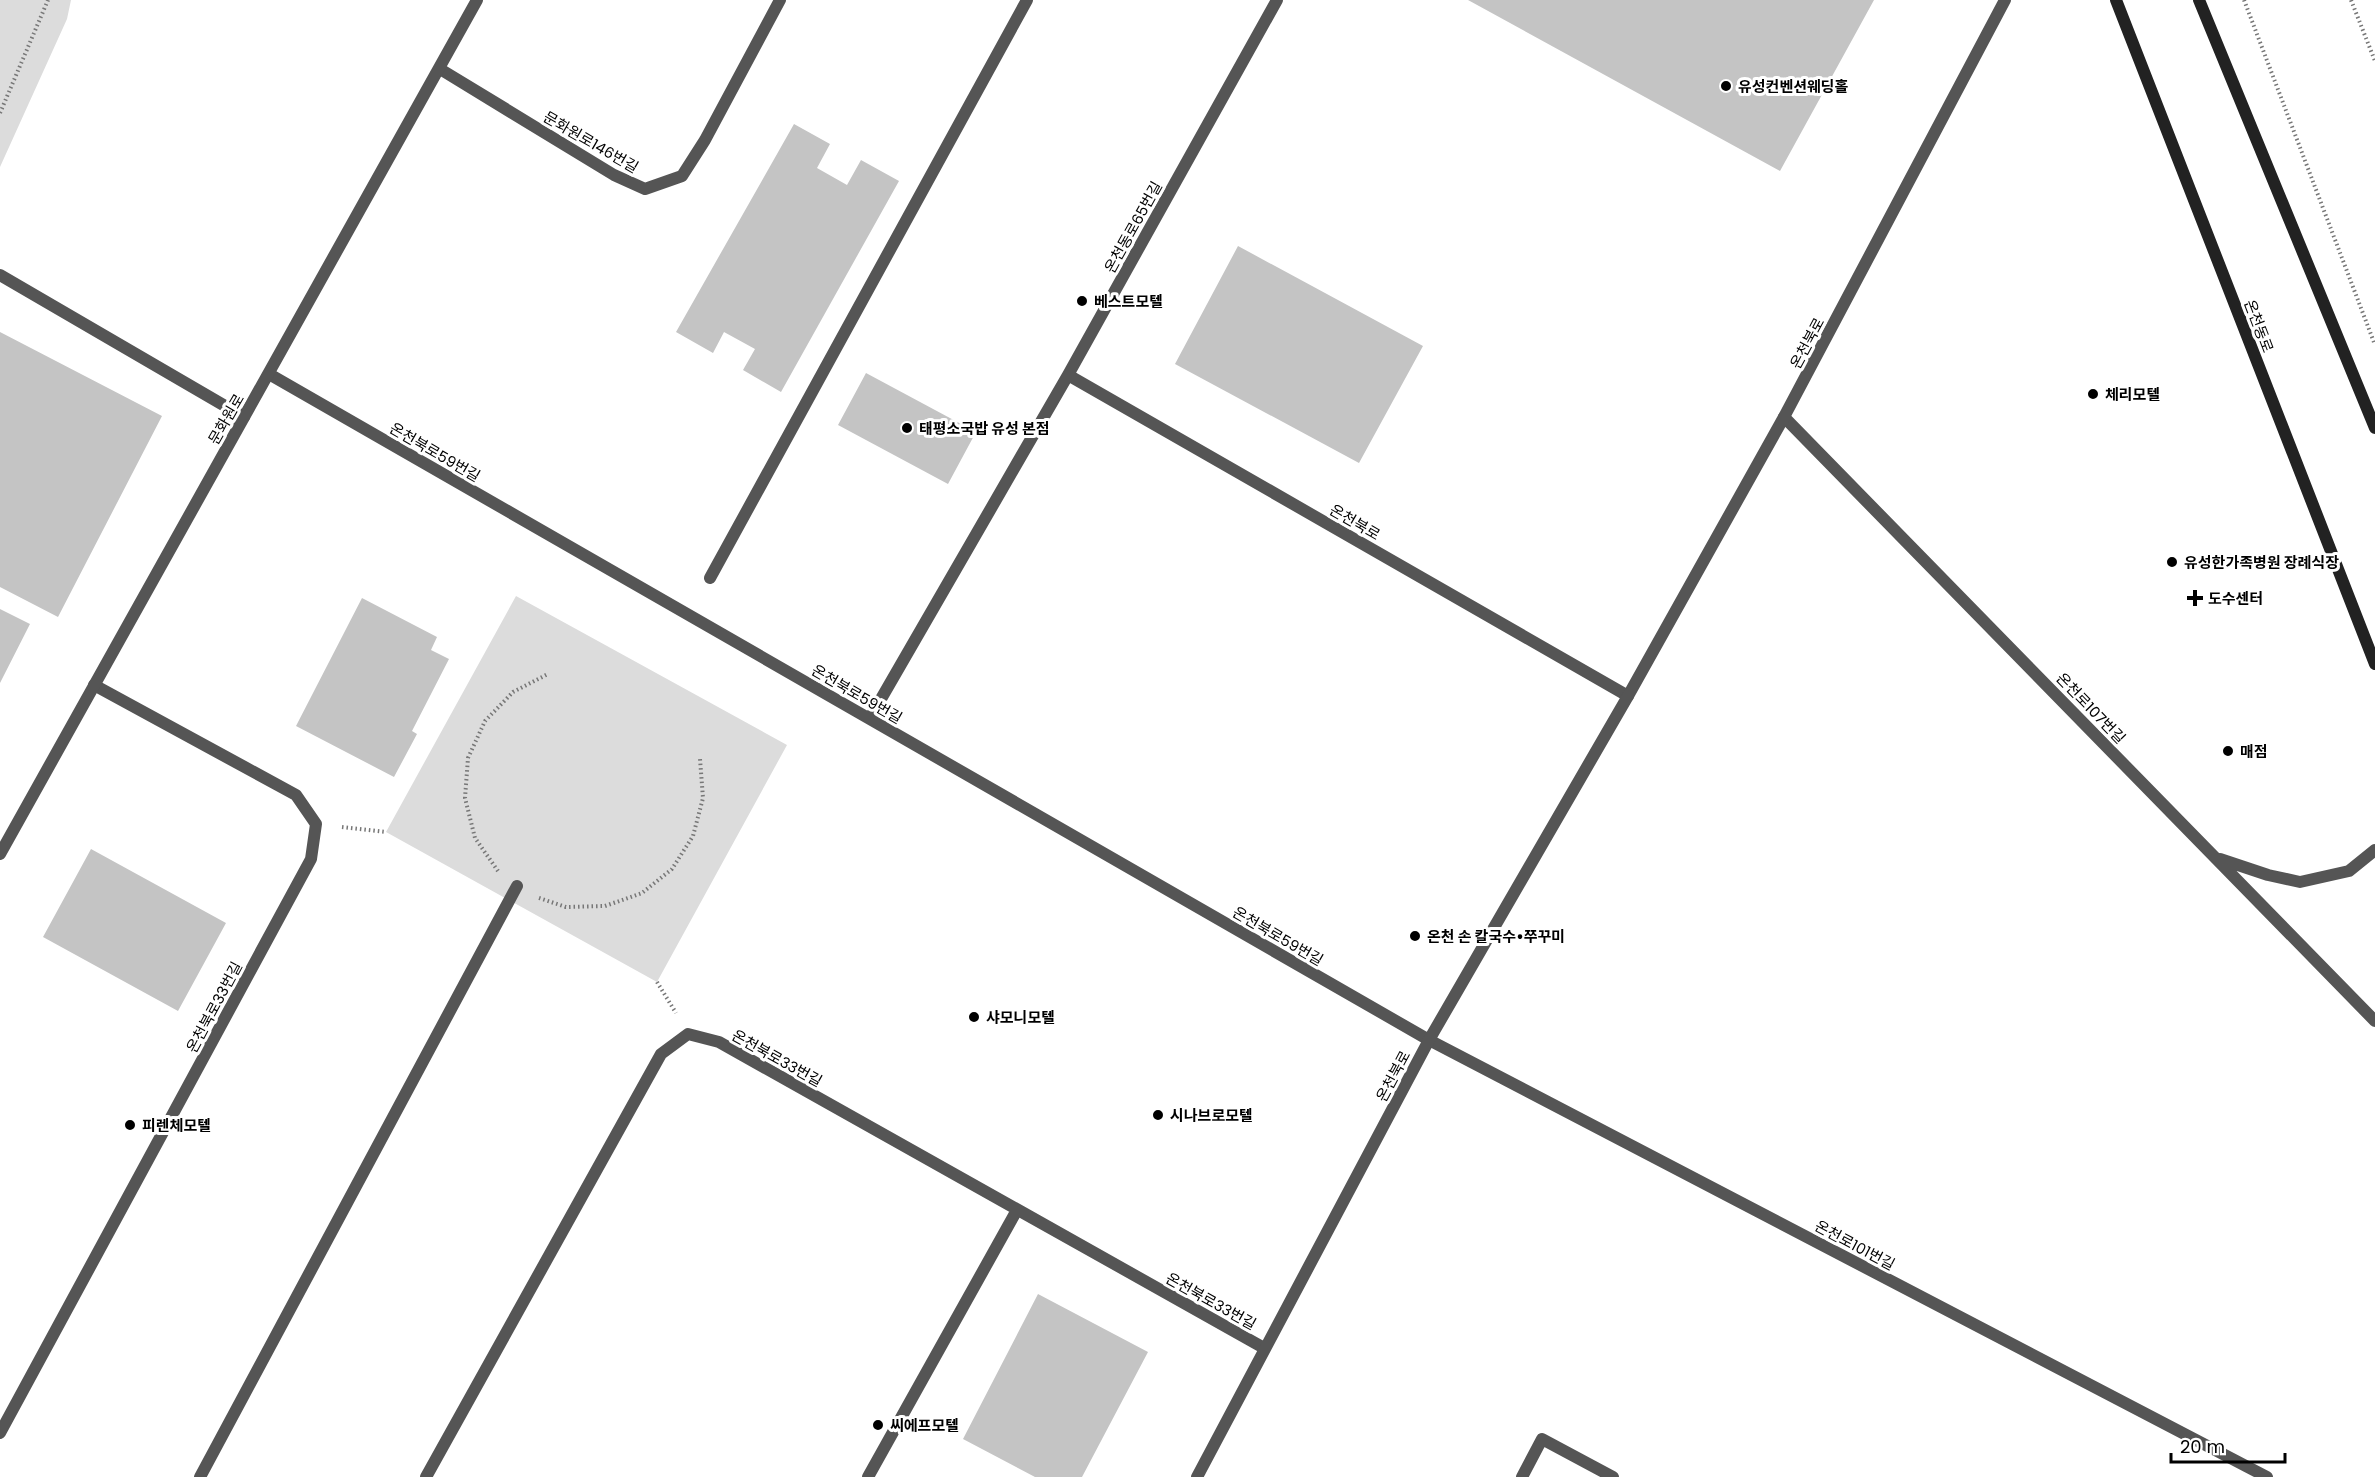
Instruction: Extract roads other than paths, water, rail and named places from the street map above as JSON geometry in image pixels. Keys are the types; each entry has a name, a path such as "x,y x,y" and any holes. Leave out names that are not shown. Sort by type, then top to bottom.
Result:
{"main road":[{"name":"온천동로","path":"2116,0 2375,664"},
{"path":"2199,0 2375,428"}],"street":[{"name":"문화원로","path":"0,854 477,0"},
{"name":"문화원로146번길","path":"440,69 614,175 645,189 682,176 705,140 780,0"},
{"path":"710,578 1026,0"},
{"name":"온천동로65번길","path":"870,718 1068,375 1277,0"},
{"name":"온천북로","path":"1197,1477 1430,1040 1628,696 1784,417 2005,0"},
{"path":"0,275 244,417"},
{"name":"온천북로59번길","path":"269,374 1430,1040"},
{"name":"온천북로","path":"1068,375 1628,696"},
{"name":"온천로107번길","path":"1784,417 2375,1021"},
{"name":"온천북로33번길","path":"0,1433 311,859 316,824 296,795 94,685"},
{"path":"2216,858 2268,875 2300,882 2349,871 2375,850"},
{"path":"200,1477 517,886"},
{"name":"온천북로33번길","path":"426,1477 661,1054 688,1034 719,1042 1264,1348"},
{"name":"온천로101번길","path":"1430,1040 2267,1477"},
{"path":"868,1477 1017,1210"},
{"path":"1521,1477 1542,1439 1613,1477"}],"place":[{"name":"유성컨벤션웨딩홀","path":"1726,86"},
{"name":"베스트모텔","path":"1082,301"},
{"name":"체리모텔","path":"2093,394"},
{"name":"태평소국밥 유성 본점","path":"907,428"},
{"name":"유성한가족병원 장례식장","path":"2172,562"},
{"name":"도수센터","path":"2195,598"},
{"name":"매점","path":"2228,751"},
{"name":"온천 손 칼국수•쭈꾸미","path":"1415,936"},
{"name":"샤모니모텔","path":"974,1017"},
{"name":"시나브로모텔","path":"1158,1115"},
{"name":"피렌체모텔","path":"130,1125"},
{"name":"씨에프모텔","path":"878,1425"}]}
